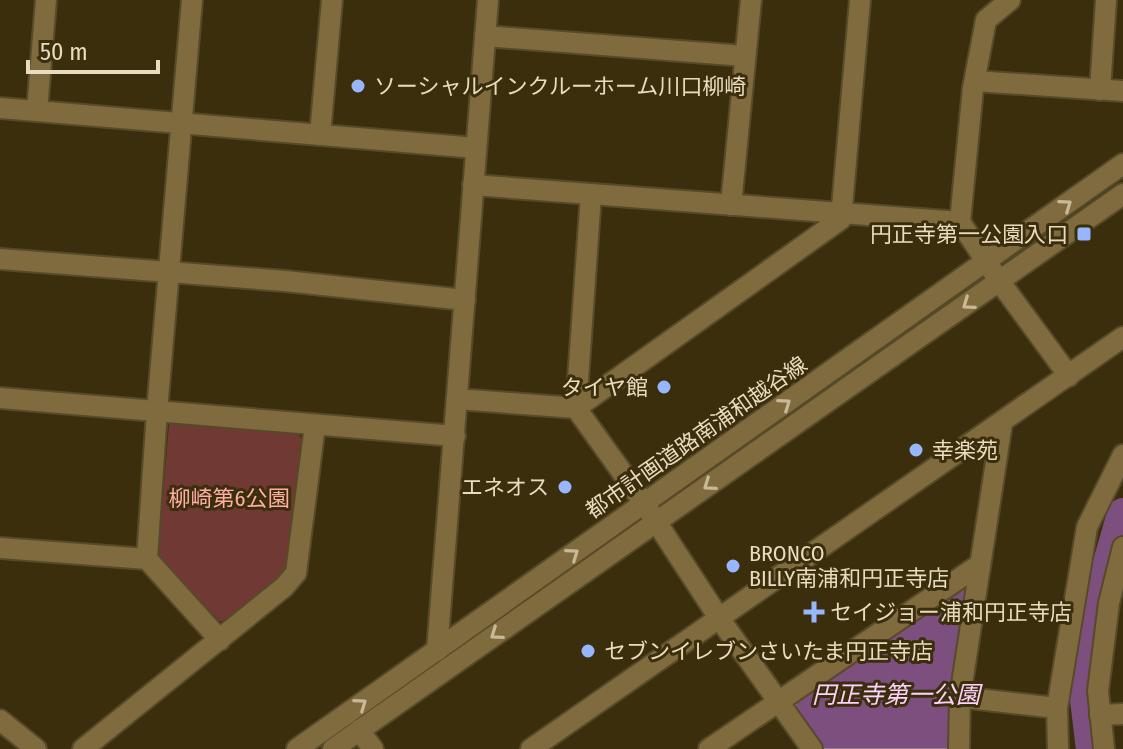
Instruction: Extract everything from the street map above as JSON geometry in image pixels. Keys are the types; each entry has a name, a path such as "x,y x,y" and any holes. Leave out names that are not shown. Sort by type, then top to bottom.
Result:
{"street":[{"path":"37,111 46,0"},
{"path":"147,559 192,0"},
{"path":"320,135 332,0"},
{"path":"437,651 488,0"},
{"path":"731,205 751,0"},
{"path":"457,399 576,408 841,219 860,0"},
{"path":"1010,0 986,20 975,81 960,222 1069,376"},
{"path":"1100,90 1106,0"},
{"path":"485,36 745,56"},
{"path":"975,81 1123,91"},
{"path":"0,108 476,148"},
{"name":"都市計画道路南浦和越谷線","path":"297,749 1123,164"},
{"path":"473,185 960,222"},
{"path":"591,194 576,408 812,749"},
{"path":"333,749 1123,194"},
{"path":"0,259 285,281 465,300"},
{"path":"531,749 1123,337"},
{"path":"0,398 455,436"},
{"path":"959,749 960,697 1002,423"},
{"path":"83,749 220,640 284,587 296,573 315,425"},
{"path":"1058,749 1057,708 1087,527 1123,455"},
{"path":"1104,749 1098,691 1109,603 1123,547"},
{"path":"0,548 147,559 220,640"},
{"path":"709,749 979,565"},
{"path":"960,697 1057,708"},
{"path":"1100,715 1123,714"},
{"path":"0,720 36,749"},
{"path":"359,730 373,749"}],"green space":[{"name":"柳崎第6公園","path":"175,419 296,431 302,439 289,571 226,621 219,621 158,558 169,424"}],"water":[{"name":"円正寺第一公園","path":"963,581 970,585 952,749 824,749 795,708 796,698"}],"waterway":[{"path":"1092,749 1086,700 1089,665 1099,597 1123,514"}],"place":[{"name":"ソーシャルインクルーホーム川口柳崎","path":"358,86"},
{"name":"円正寺第一公園入口","path":"1084,234"},
{"name":"タイヤ館","path":"664,387"},
{"name":"幸楽苑","path":"916,450"},
{"name":"エネオス","path":"565,487"},
{"name":"BRONCO BILLY南浦和円正寺店","path":"733,566"},
{"name":"セイジョー浦和円正寺店","path":"814,612"},
{"name":"セブンイレブンさいたま円正寺店","path":"588,651"}]}
